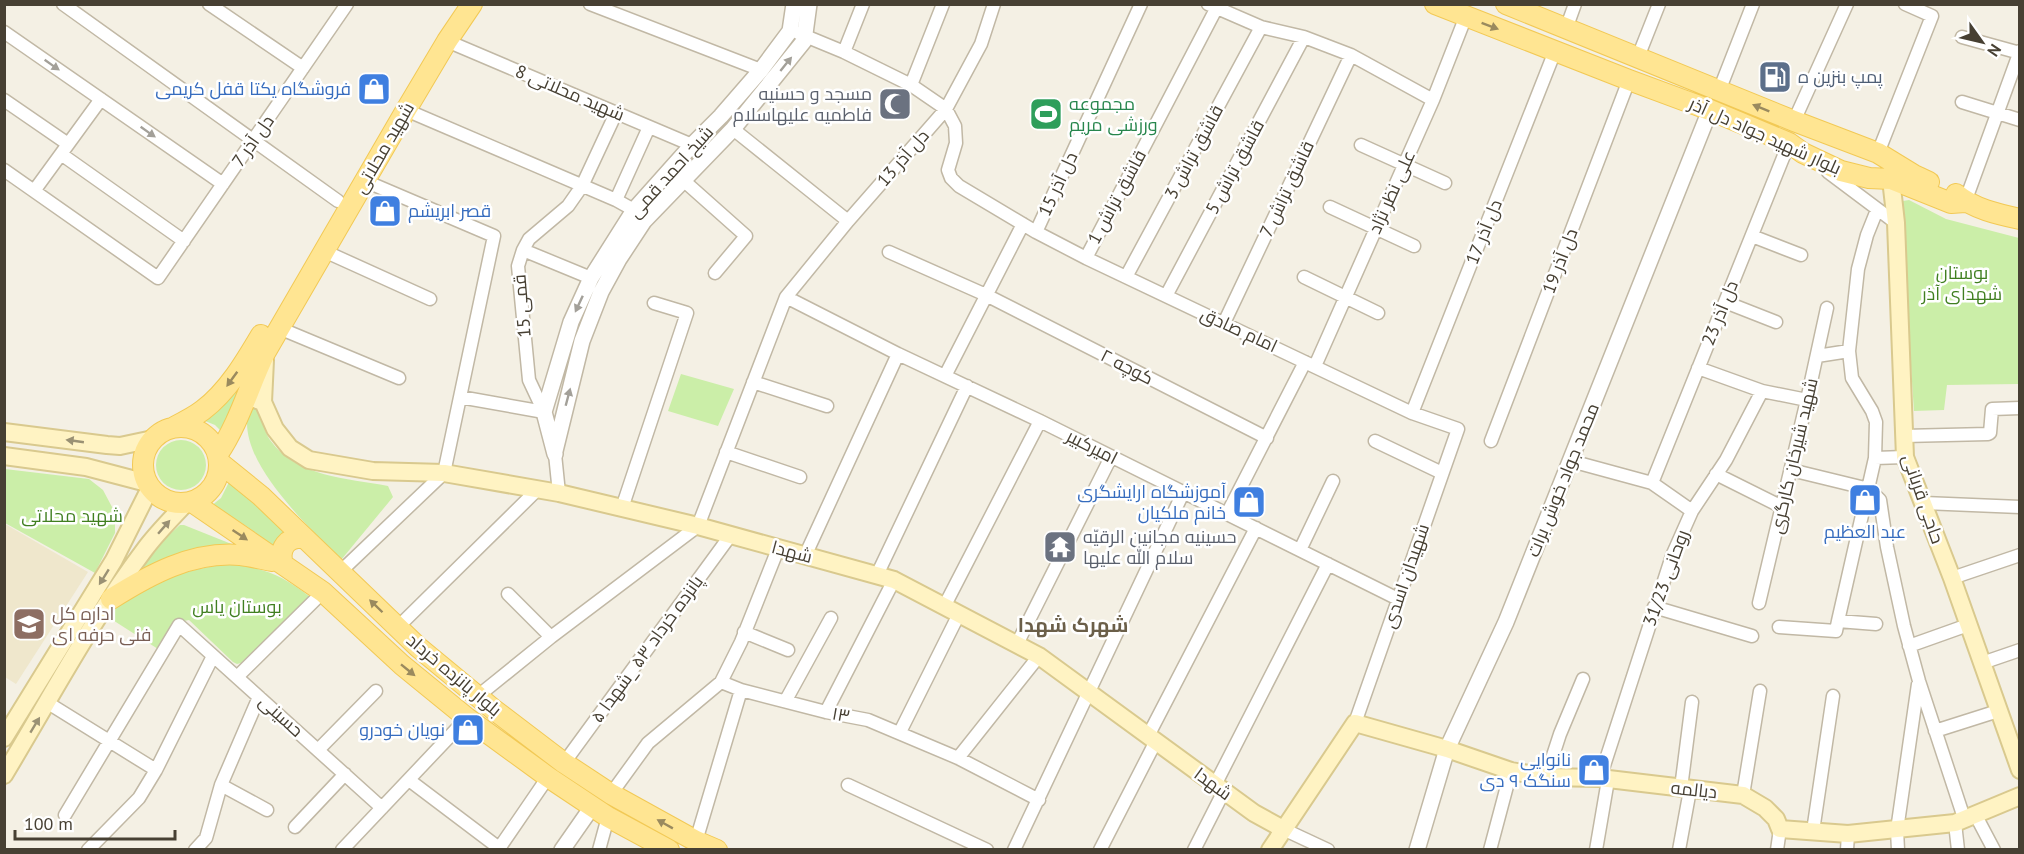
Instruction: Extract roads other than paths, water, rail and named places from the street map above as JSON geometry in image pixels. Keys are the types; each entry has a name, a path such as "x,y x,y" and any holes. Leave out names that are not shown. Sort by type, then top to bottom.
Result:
{"main road":[{"name":"شهید محلاتی","path":"174,427 203,410 224,390 248,356 456,4"},
{"name":"شهید محلاتی","path":"218,458 254,401 265,352 405,110 472,4"},
{"name":"بلوار شهید جواد دل آذر","path":"1436,4 1710,110 1796,148 1841,171 1869,178 1892,179 1951,203 1965,202"},
{"name":"بلوار شهید جواد دل آذر","path":"1506,4 1878,153 1914,175 1954,193 1965,202"},
{"path":"1794,121 1824,141 1872,163 1892,179"},
{"path":"1841,171 1847,171 1854,162 1848,152"},
{"name":"حاجی قربانی","path":"1892,179 1896,223 1905,457 1952,578 1998,711 2016,748 2019,770"},
{"path":"1965,202 2019,219"},
{"name":"شهدا","path":"254,401 290,448 309,460 373,471 444,473 559,493 698,526 894,580 1039,656 1254,813 1283,829"},
{"path":"4,775 111,599 147,546 188,503 205,495 213,487 218,476 218,458 208,438 184,427 174,427 153,439 144,455 143,474 148,485 159,497 167,501 188,503"},
{"path":"4,432 120,446 153,439"},
{"path":"104,471 108,468 112,456 107,445"},
{"path":"4,456 104,471 148,485"},
{"name":"بلوار پانزده خرداد","path":"218,458 398,627 478,696 564,763 611,794 696,841 717,849"},
{"path":"4,738 114,560 148,485"},
{"name":"بلوار پانزده خرداد","path":"188,503 322,592 402,665 467,718 548,777 600,812 669,849"},
{"path":"126,536 137,536 147,546"},
{"path":"111,599 162,570 190,560 239,555 281,563 283,547 292,539 304,538"},
{"path":"1270,849 1355,723"},
{"name":"دیالمه","path":"1355,723 1448,749 1511,771 1546,777 1604,779 1743,795 1765,808 1776,819 1780,829"},
{"path":"1780,829 1813,831 1847,842 1965,818 2019,796"}],"street":[{"path":"63,4 338,201"},
{"name":"دل آذر 7","path":"34,191 158,278 348,4"},
{"path":"590,4 761,70"},
{"name":"شیخ احمد قمی","path":"555,454 582,341 613,255 634,210 761,70 790,32 794,4"},
{"name":"شیخ احمد قمی","path":"559,493 555,454 544,412 571,322 591,279 733,129 804,41 809,4"},
{"path":"844,52 863,4"},
{"path":"911,86 943,4"},
{"name":"دل آذر 13","path":"698,526 786,297 848,221 946,109 981,44 994,4"},
{"name":"دل آذر 15","path":"1036,232 1141,4"},
{"path":"1566,29 1575,4"},
{"path":"1638,57 1659,4"},
{"path":"1719,91 1753,4"},
{"path":"1794,121 1847,4"},
{"path":"1878,153 1932,16 1905,4"},
{"path":"213,6 303,68"},
{"path":"1212,7 1261,27 1304,37 1351,55 1433,100"},
{"name":"قاشق تراش 1","path":"1086,258 1212,7"},
{"name":"علی نظر نژاد","path":"1227,514 1345,298 1433,100 1466,16"},
{"name":"قاشق تراش 3","path":"1126,278 1261,27"},
{"path":"4,32 223,184"},
{"path":"790,32 805,35 844,52 911,86 946,109"},
{"name":"قاشق تراش 5","path":"1166,296 1304,37"},
{"path":"1962,37 2019,52 1965,202"},
{"name":"شهید محلاتی 8","path":"447,41 692,145"},
{"name":"دل آذر 17","path":"1412,413 1556,51"},
{"name":"قاشق تراش 7","path":"1224,323 1351,55"},
{"name":"دل آذر 19","path":"1491,441 1629,80"},
{"path":"4,170 34,191 101,99"},
{"path":"4,100 184,241"},
{"path":"1962,102 2019,120"},
{"name":"امام صادق","path":"946,109 955,126 956,142 948,170 951,178 959,186 1036,232 1126,278 1412,413 1458,429"},
{"path":"405,110 616,200 634,210"},
{"name":"محمد جواد خوش برات","path":"1417,849 1448,749 1506,622 1710,110"},
{"name":"قمی 15","path":"544,412 529,380 518,266 529,239 568,206 582,186 616,113"},
{"path":"616,200 649,127"},
{"path":"733,129 848,221"},
{"path":"1361,145 1444,183"},
{"path":"1796,148 1896,223"},
{"name":"دل آذر 23","path":"1652,483 1752,236 1796,148"},
{"path":"340,573 444,473 494,236 365,180"},
{"path":"683,180 746,236 715,273"},
{"path":"1330,207 1414,246"},
{"path":"1837,626 1875,458 1876,422 1852,378 1848,351 1858,269 1867,235 1877,210"},
{"path":"945,376 1023,224"},
{"path":"1752,236 1801,255"},
{"path":"523,250 591,279"},
{"path":"324,251 430,299"},
{"name":"کوچه ۲","path":"889,252 986,295 1267,438"},
{"path":"1304,277 1378,314"},
{"name":"امیرکبیر","path":"786,297 1398,599"},
{"path":"1725,302 1776,322"},
{"path":"622,508 687,313 654,303"},
{"name":"شهید شیرخان کارگری","path":"1758,603 1791,470 1827,308"},
{"path":"279,328 399,378"},
{"path":"1817,356 1848,351"},
{"path":"805,556 898,354"},
{"path":"1698,368 1762,391 1807,400"},
{"path":"753,382 827,406"},
{"path":"877,575 967,386"},
{"name":"روحانی 31/23","path":"1596,849 1604,779 1654,607 1672,556 1692,511 1716,474 1762,391"},
{"path":"460,397 544,412"},
{"path":"1904,436 1988,434 1990,433 1992,409 2019,408"},
{"path":"900,732 952,610 1040,421"},
{"name":"شهیدان اسدی","path":"1355,723 1458,429"},
{"path":"1375,441 1442,473"},
{"path":"726,452 800,477"},
{"path":"1017,644 1111,457"},
{"path":"1875,458 1905,457"},
{"path":"1571,461 1652,483 1692,511"},
{"path":"1791,470 1869,489 1880,500 1887,547 1904,626 1935,731 1965,818 1994,849"},
{"path":"1716,474 1782,507"},
{"path":"1300,550 1333,481"},
{"path":"398,627 538,489"},
{"path":"1014,849 1183,493"},
{"path":"1924,503 2019,507"},
{"path":"478,696 551,637 698,526"},
{"path":"1100,849 1256,528"},
{"name":"پانزده خرداد ۵۳ _شهدا ۵","path":"564,763 730,536"},
{"path":"611,794 648,743 721,682 741,642 778,549"},
{"path":"1952,578 2019,555"},
{"path":"1194,849 1220,788 1328,564"},
{"path":"826,712 894,580"},
{"path":"237,677 322,592"},
{"path":"508,594 551,637"},
{"path":"1654,607 1752,636"},
{"path":"786,700 831,618"},
{"path":"1779,627 1876,624"},
{"name":"حسینی","path":"109,742 179,625 382,808"},
{"path":"1909,646 1968,625"},
{"path":"744,632 788,650"},
{"path":"1982,663 2019,650"},
{"path":"88,849 139,798 156,770 213,656"},
{"path":"958,758 1039,656"},
{"path":"1546,777 1582,679"},
{"path":"1898,849 1897,830 1919,681"},
{"name":"۱۳","path":"721,682 741,690 826,712 868,720 958,758 1038,800"},
{"path":"696,841 741,690"},
{"path":"318,750 376,691"},
{"path":"1743,795 1760,691"},
{"path":"1813,831 1833,696"},
{"path":"195,849 206,838 221,785 259,697"},
{"path":"1679,849 1692,702"},
{"path":"48,703 156,770"},
{"path":"1935,731 1998,711"},
{"path":"347,848 467,718"},
{"path":"65,815 109,742"},
{"path":"1491,849 1511,771"},
{"path":"295,827 345,774"},
{"path":"409,780 498,849 548,777"},
{"path":"221,785 267,810"},
{"path":"848,785 987,849"},
{"path":"562,849 600,812"},
{"path":"599,849 600,812"},
{"path":"1958,849 1965,818"},
{"path":"1283,829 1328,849"},
{"path":"1777,849 1780,829"}],"place":[{"name":"پمپ بنزین ه","path":"1775,77"},
{"name":"فروشگاه یکتا قفل کریمی","path":"374,89"},
{"name":"مسجد و حسنیه فاطمیه علیهاسلام","path":"895,104"},
{"name":"مجموعه ورزشی مریم","path":"1046,114"},
{"name":"قصر ابریشم","path":"385,211"},
{"name":"عبد العظيم","path":"1865,500"},
{"name":"آموزشگاه ارایشگری خانم ملکیان","path":"1249,502"},
{"name":"حسینیه مجانین الرقیّه سلام الله علیها","path":"1060,547"},
{"name":"اداره کل فنی حرفه ای","path":"29,624"},
{"name":"نویان خودرو","path":"468,730"},
{"name":"نانوایی سنگک ۹ دی","path":"1594,770"}],"district":[{"name":"شهرک شهدا","path":"1073,625"}],"park label":[{"name":"بوستان شهدای آذر","path":"1962,283"},
{"name":"بوستان یاس","path":"237,607"}]}
